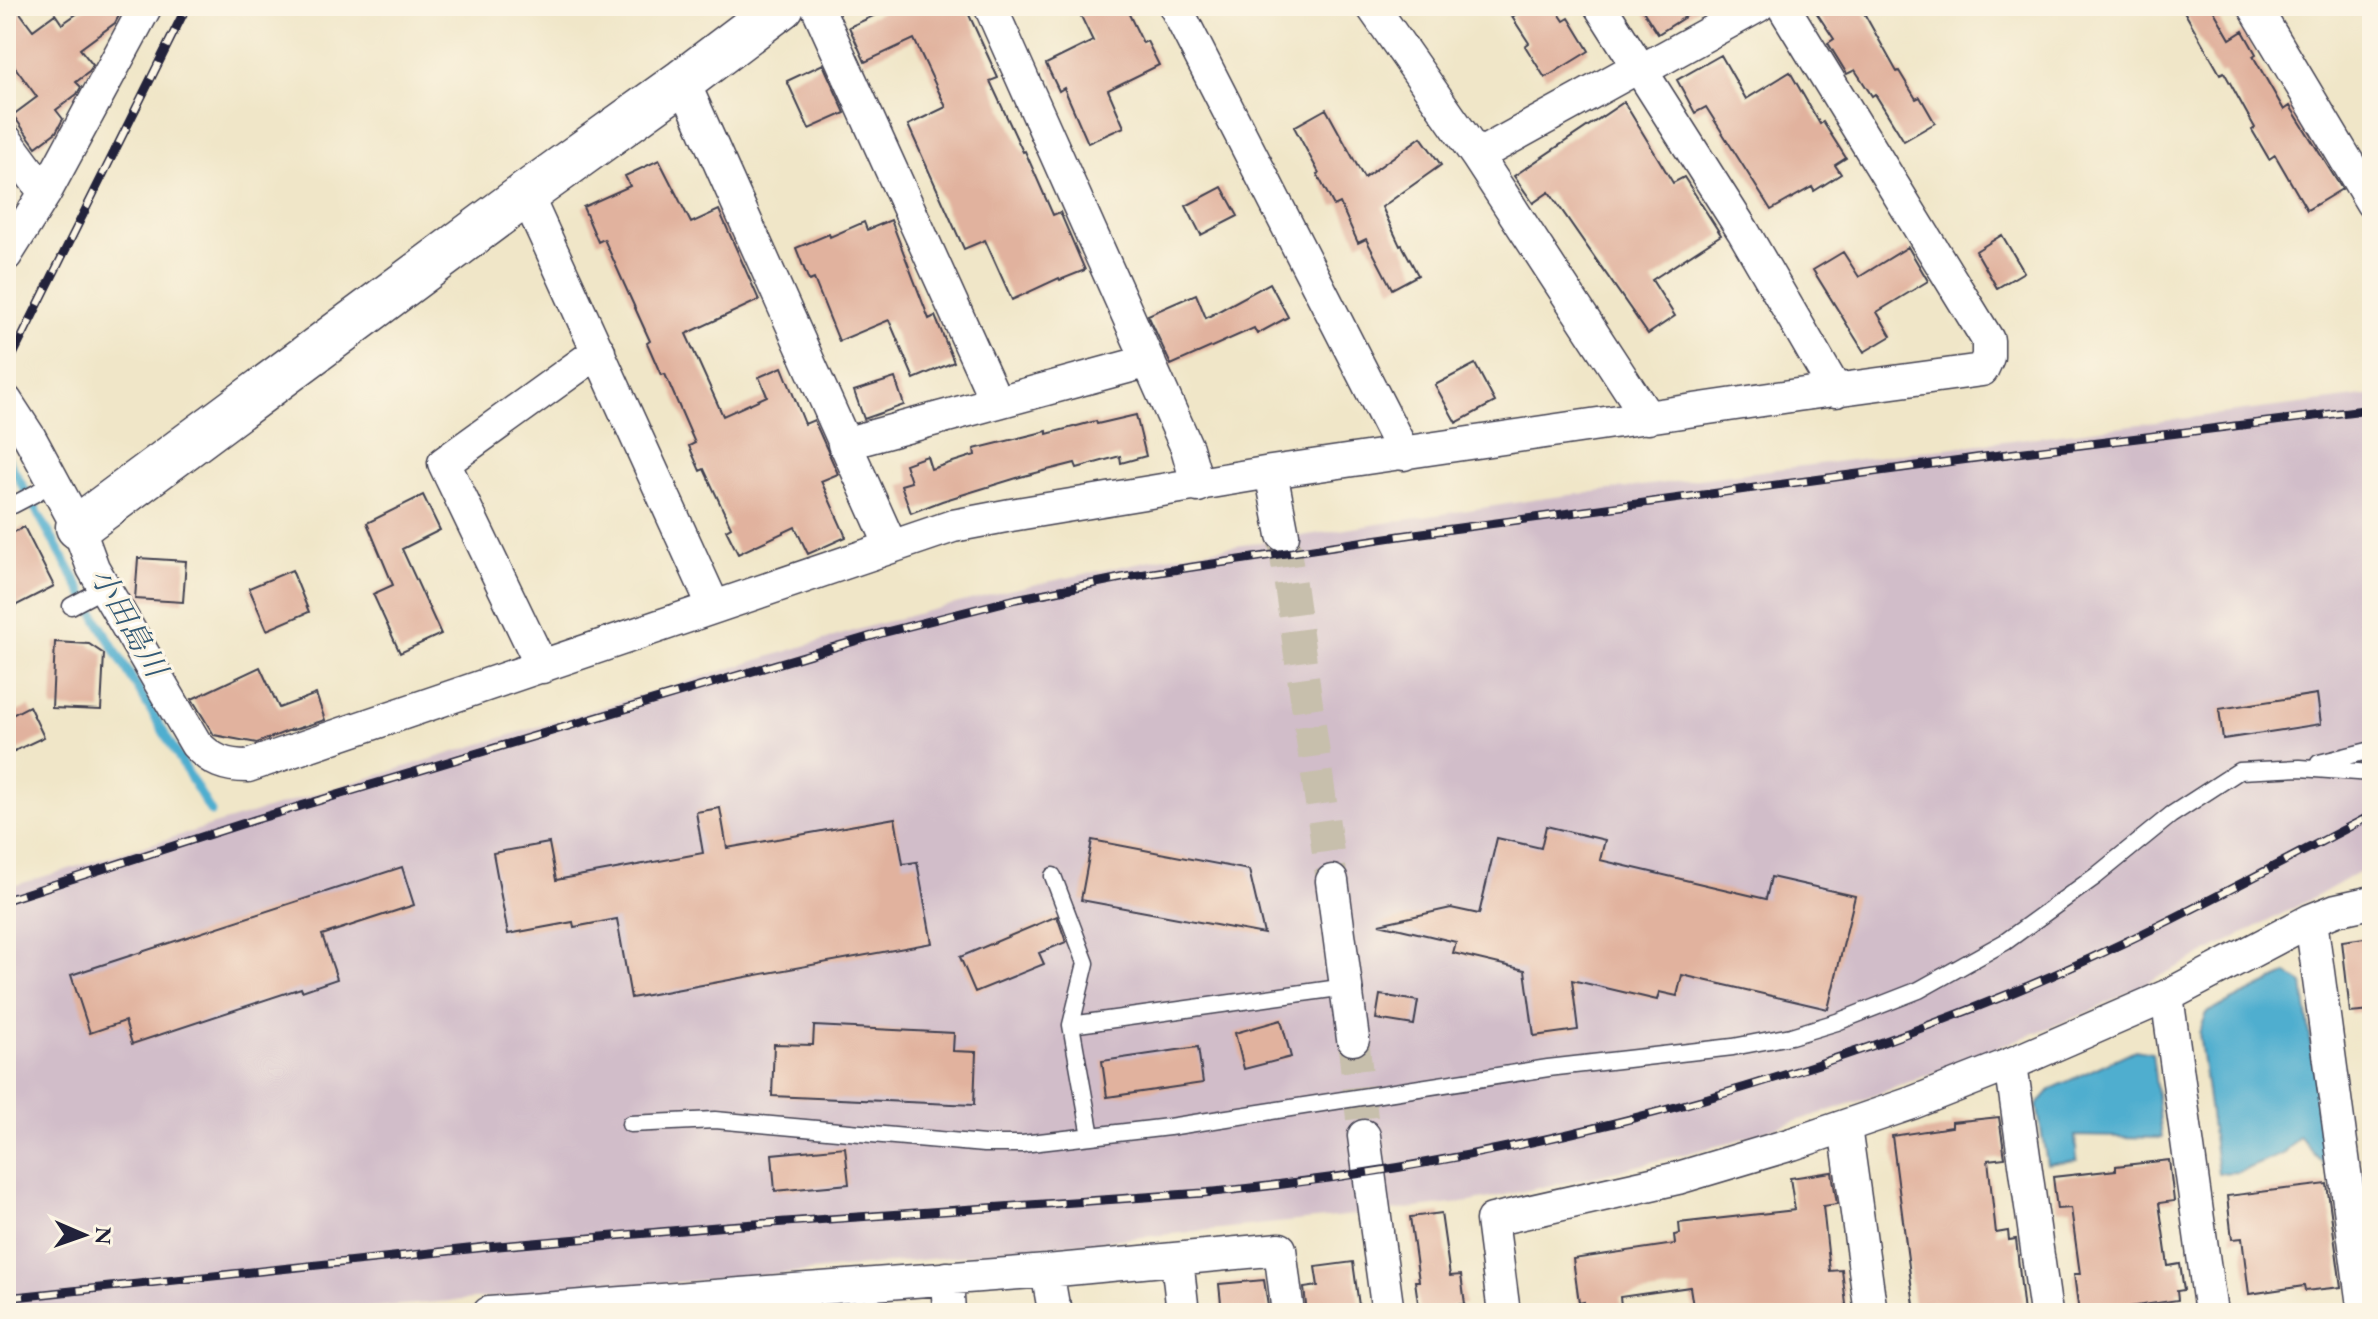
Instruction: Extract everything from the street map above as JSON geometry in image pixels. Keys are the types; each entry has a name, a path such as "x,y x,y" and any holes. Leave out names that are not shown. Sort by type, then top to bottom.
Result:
{"street":[{"path":"6,255 45,193 145,6"},
{"path":"78,527 782,6"},
{"path":"817,6 996,401"},
{"path":"990,6 1187,448 1198,486"},
{"path":"1175,6 1404,454"},
{"path":"1372,6 1477,156 1648,418"},
{"path":"1600,6 1743,231 1836,391"},
{"path":"1477,156 1758,6"},
{"path":"6,401 30,438 44,487 78,527 101,590 196,744 221,764 248,766 953,526 1271,472 1982,370 1988,357 1988,340 1783,6"},
{"path":"2254,6 2372,203"},
{"path":"683,81 891,546"},
{"path":"6,140 45,193"},
{"path":"526,194 714,607"},
{"path":"542,667 444,463 599,351"},
{"path":"844,444 1149,361"},
{"path":"1271,472 1283,535"},
{"path":"1332,881 1353,1039"},
{"path":"1504,1313 1492,1220 1678,1178 1845,1127 2011,1064 2167,996 2311,920 2336,910 2372,902"},
{"path":"2311,920 2364,1313"},
{"path":"2167,996 2211,1313"},
{"path":"2011,1064 2046,1313"},
{"path":"1845,1127 1871,1313"},
{"path":"1364,1136 1388,1313"},
{"path":"489,1313 738,1303 947,1278 1280,1249 1288,1313"},
{"path":"1177,1260 1183,1313"},
{"path":"1047,1271 1053,1305 1058,1313"},
{"path":"947,1278 949,1313"}],"lane":[{"path":"13,505 44,487"},
{"path":"71,606 101,590"},
{"path":"2300,768 2372,750"},
{"path":"630,1124 715,1120 984,1144 1022,1144 1184,1125 1548,1068 1733,1047 1791,1036 1919,990 2005,942 2096,876 2171,815 2239,771 2300,768 2372,773"},
{"path":"1053,876 1086,963 1071,1025 1091,1136"},
{"path":"1071,1025 1346,987"}],"shaded area":[{"path":"2372,395 2372,865 2094,1010 1865,1099 1728,1143 1593,1177 1470,1202 824,1270 307,1313 6,1313 6,888 870,626 1009,590 1165,557 1546,498"}],"water":[{"path":"2287,974 2303,984 2329,1175 2299,1137 2285,1153 2239,1172 2218,1173 2199,1033 2207,1013"},
{"path":"2135,1050 2152,1053 2162,1138 2075,1136 2077,1160 2047,1164 2037,1105 2051,1089"}],"building":[{"path":"6,6 15,6 33,30 55,14 62,24 88,6 124,6 115,23 80,49 93,65 76,82 81,87 77,94 56,110 63,119 56,132 36,147 13,115 37,97 6,55"},
{"path":"895,6 965,6 998,78 990,81 1053,215 1060,212 1085,270 1059,278 1012,300 985,240 964,249 908,125 946,107 914,39 865,62 849,27"},
{"path":"1076,6 1125,6 1143,43 1147,41 1159,65 1108,90 1124,127 1088,143 1064,88 1059,91 1046,64 1093,41"},
{"path":"1529,6 1554,6 1564,21 1569,18 1589,51 1545,78 1525,46 1529,43 1512,17"},
{"path":"1640,6 1702,6 1658,34"},
{"path":"1812,6 1860,6 1897,72 1916,99 1920,97 1935,123 1904,141 1875,94 1872,96 1855,70 1847,74 1828,43 1834,39"},
{"path":"2181,6 2211,6 2230,39 2243,31 2256,54 2253,56 2284,110 2290,106 2342,189 2307,210 2275,155 2269,159 2224,72 2220,74"},
{"path":"1721,55 1746,99 1790,72 1820,124 1823,122 1846,158 1835,165 1841,174 1814,191 1812,187 1771,210 1706,107 1695,113 1677,80"},
{"path":"823,64 845,113 809,129 787,81"},
{"path":"1624,102 1673,183 1684,177 1721,235 1652,280 1675,316 1648,334 1549,192 1533,203 1514,176"},
{"path":"1326,109 1364,178 1421,137 1441,165 1382,207 1418,275 1392,289 1366,239 1358,243 1340,203 1334,206 1294,127"},
{"path":"659,160 691,223 719,210 759,300 686,334 723,416 767,396 759,377 782,367 805,424 814,420 838,474 821,481 846,537 808,554 795,527 738,554 726,530 731,527 704,469 700,471 689,446 695,443 665,374 661,375 647,343 650,341 604,239 598,242 583,207 630,186 625,176"},
{"path":"1222,187 1238,216 1201,235 1186,206"},
{"path":"891,220 929,319 935,316 954,362 914,379 889,320 839,341 814,279 809,281 796,248 864,222 867,230"},
{"path":"2002,235 2024,272 1997,288 1976,251"},
{"path":"1908,247 1928,281 1877,312 1891,336 1864,352 1813,270 1843,252 1859,277"},
{"path":"1270,283 1288,317 1257,334 1254,328 1171,365 1148,315 1196,294 1206,318"},
{"path":"1475,364 1495,402 1456,423 1435,385"},
{"path":"895,378 904,405 864,419 854,391"},
{"path":"1136,415 1146,456 1121,463 1120,456 1077,468 1075,463 1020,477 911,513 901,485 911,482 905,464 927,456 931,469 975,455 974,449 1047,431 1047,434 1096,421 1097,424"},
{"path":"423,495 440,530 402,549 441,634 400,653 373,594 393,585 367,523"},
{"path":"24,527 54,586 13,607 6,592 6,536"},
{"path":"138,558 186,561 183,602 135,599"},
{"path":"292,570 309,612 267,630 249,588"},
{"path":"55,642 89,644 104,654 101,710 52,708"},
{"path":"260,667 279,708 316,694 325,720 257,743 214,735 192,699"},
{"path":"2317,694 2321,724 2223,739 2219,709"},
{"path":"29,706 44,737 6,755 6,718"},
{"path":"720,808 727,848 895,818 903,864 917,862 932,943 631,998 617,919 574,927 573,922 508,934 493,853 549,843 556,880 703,853 696,812"},
{"path":"1546,826 1605,840 1600,860 1766,899 1771,877 1855,896 1828,1009 1682,975 1677,996 1659,992 1657,1000 1572,980 1578,1030 1534,1036 1525,970 1453,953 1456,942 1379,924 1451,908 1479,914 1497,838 1541,848"},
{"path":"1092,840 1249,870 1264,934 1081,900"},
{"path":"402,867 414,905 322,935 337,979 132,1044 125,1021 90,1033 71,975"},
{"path":"1057,916 1066,942 1039,953 1044,964 975,992 960,957"},
{"path":"2372,937 2372,1011 2350,1013 2342,941"},
{"path":"1380,995 1418,1001 1414,1025 1376,1019"},
{"path":"1281,1020 1291,1057 1244,1069 1235,1033"},
{"path":"814,1026 954,1033 953,1051 976,1052 974,1105 772,1096 774,1044 813,1045"},
{"path":"1198,1047 1203,1083 1107,1097 1102,1061"},
{"path":"1999,1117 2005,1158 1988,1160 1996,1233 2008,1231 2009,1240 2016,1239 2024,1313 1915,1313 1892,1136 1952,1127 1952,1122"},
{"path":"845,1147 849,1184 775,1191 772,1154"},
{"path":"2169,1160 2174,1201 2159,1203 2168,1266 2180,1264 2184,1290 2177,1291 2178,1300 2115,1309 2116,1313 2079,1313 2074,1274 2080,1274 2071,1208 2057,1209 2053,1177"},
{"path":"1832,1172 1837,1204 1823,1206 1830,1271 1842,1270 1847,1313 1694,1313 1690,1287 1620,1297 1622,1313 1585,1313 1584,1302 1579,1303 1573,1259 1675,1244 1674,1235 1680,1234 1679,1223 1795,1210 1790,1178"},
{"path":"2327,1184 2341,1287 2305,1291 2304,1286 2249,1294 2242,1238 2232,1239 2227,1196"},
{"path":"1441,1213 1450,1276 1461,1275 1465,1304 1451,1306 1452,1313 1422,1313 1415,1281 1419,1281 1410,1217"},
{"path":"1353,1262 1360,1313 1307,1313 1304,1288 1318,1286 1315,1267"},
{"path":"1264,1280 1269,1313 1222,1313 1219,1284"}],"waterway":[{"name":"小田島川","path":"6,456 102,628 211,812"}],"tunnel":[{"path":"1283,535 1332,881"},
{"path":"1353,1039 1364,1136"}],"railway":[{"path":"6,369 187,6"},
{"path":"6,900 254,820 692,689 882,633 1016,599 1126,577 1400,536 1976,458 2372,409"},
{"path":"6,1298 487,1247 728,1226 1203,1193 1308,1181 1513,1146 1714,1096 1911,1032 2102,953 2372,815"}]}
